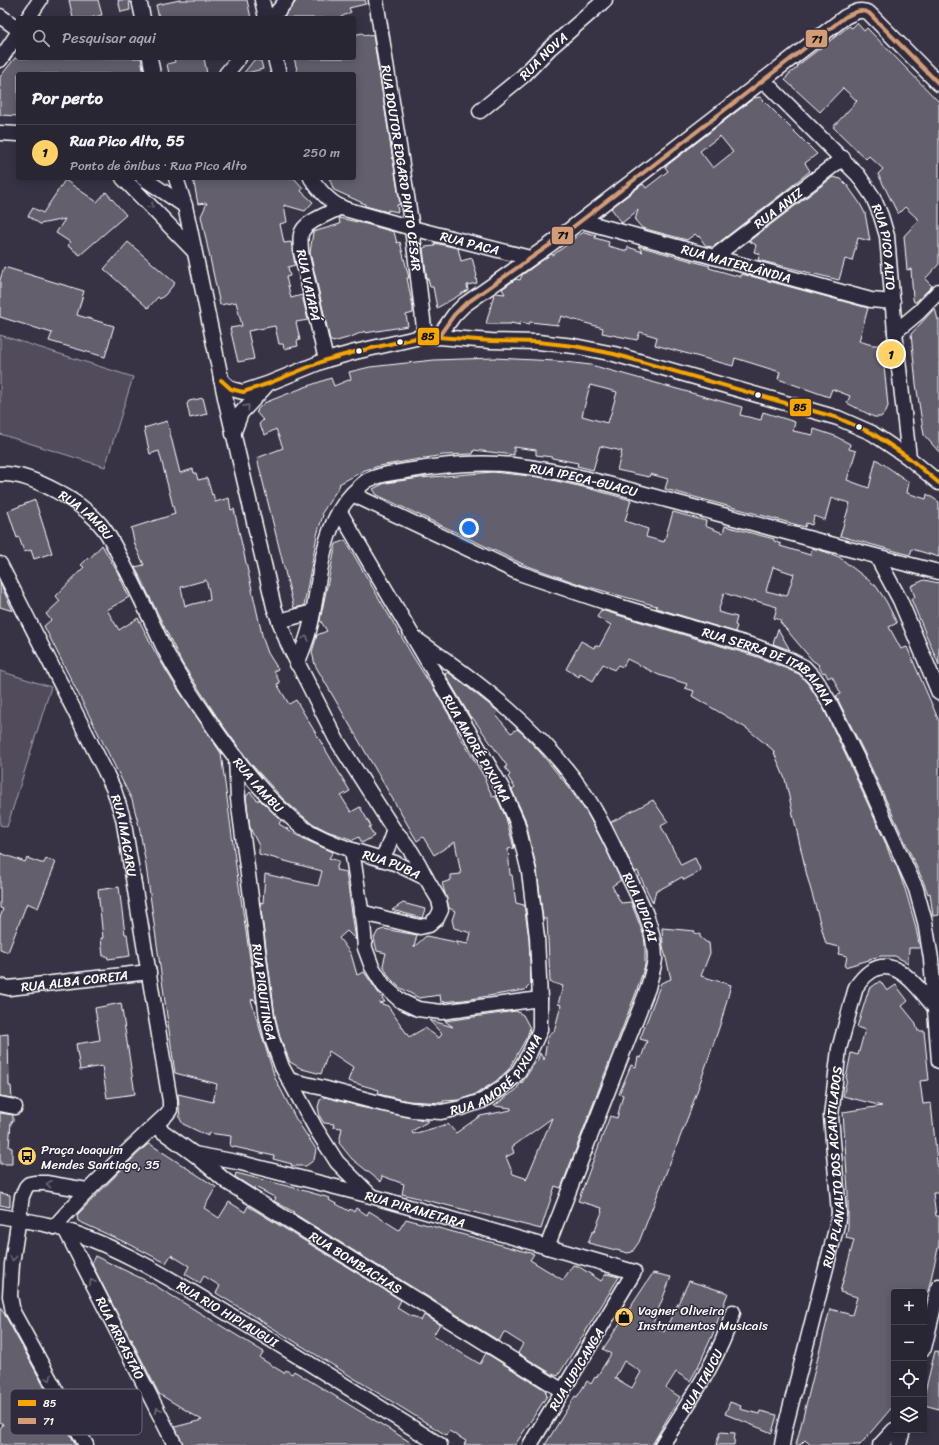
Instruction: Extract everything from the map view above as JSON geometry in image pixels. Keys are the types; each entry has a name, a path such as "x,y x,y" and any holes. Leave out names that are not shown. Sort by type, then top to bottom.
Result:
{"street":[{"path":"29,16 40,0"},
{"path":"139,0 143,16"},
{"path":"262,0 266,16"},
{"path":"274,16 287,0"},
{"name":"RUA DOUTOR EDGARD PINTO CÉSAR","path":"376,0 412,228 432,336"},
{"name":"RUA NOVA","path":"480,111 523,76 550,48 605,0"},
{"path":"432,336 464,304 582,221 845,17 859,11 869,13 939,84"},
{"path":"0,16 16,28"},
{"path":"0,60 16,36"},
{"path":"150,60 153,72"},
{"path":"228,72 237,60"},
{"path":"276,60 278,72"},
{"name":"RUA PICO ALTO","path":"763,80 843,158 858,175 873,196 881,216 887,236 892,302 909,458"},
{"path":"0,133 16,134"},
{"name":"RUA ANIZ","path":"714,257 843,158"},
{"path":"125,180 194,251"},
{"path":"145,180 185,206"},
{"path":"177,180 185,206 233,434 274,607 279,622 297,664 336,739 394,830 406,842 416,856 426,878"},
{"path":"312,180 320,191 341,207"},
{"name":"RUA PACA","path":"341,207 412,228 530,258"},
{"name":"RUA VATAPÁ","path":"326,360 301,252 301,237 302,230 307,225 341,207"},
{"name":"RUA MATERLÂNDIA","path":"582,221 871,300 892,302"},
{"path":"895,332 919,312 939,291"},
{"path":"221,380 231,390 243,392 326,360 355,352 432,336 491,341 538,342 574,346 614,354 838,418 872,433 909,458 939,483"},
{"path":"233,434 241,413 267,384"},
{"name":"RUA IPECA-GUACU","path":"297,664 310,627 326,542 334,521 352,494 367,480 379,476 468,462 512,465 571,474 786,531 877,557 939,572"},
{"name":"RUA IAMBU","path":"0,474 15,475 34,481 64,496 94,517 104,529 118,552 175,668 197,704 255,783 285,813 307,830 352,850"},
{"name":"RUA SERRA DE ITABAIANA","path":"352,494 519,573 608,603 757,647 804,667 816,680 830,703 856,756 916,889 925,922 931,959 939,1061"},
{"name":"RUA AMORÉ PIXUMA","path":"289,1080 383,1104 412,1110 441,1112 461,1108 482,1101 502,1088 517,1074 529,1054 540,1030 540,999 536,930 528,872 517,822 502,788 340,512"},
{"path":"877,557 900,600 939,693"},
{"name":"RUA IMACARU","path":"0,564 105,771 123,818 170,1101 170,1110 166,1116 87,1190 60,1229"},
{"path":"279,622 313,612"},
{"name":"RUA IUPICAI","path":"412,636 454,665 522,721 568,771 586,796 611,842 641,903 654,940 655,960 648,988 547,1247"},
{"name":"RUA PIQUITINGA","path":"236,758 238,799 267,1018 272,1040 282,1067 316,1130 337,1162 371,1196"},
{"path":"381,859 387,849 394,830"},
{"path":"352,850 365,948 372,967 384,986 401,1001 418,1009 441,1012 540,999"},
{"name":"RUA PUBA","path":"352,850 404,867 426,878 439,900 441,910 437,918 429,925 420,927 361,912"},
{"name":"RUA PLANALTO DOS ACANTILADOS","path":"782,1445 839,1213 831,1116 839,1049 856,987 862,978 871,971 888,966 898,970 912,982 936,1010"},
{"name":"RUA ALBA CORETA","path":"0,986 9,988 149,972"},
{"path":"0,1104 15,1106"},
{"name":"RUA BOMBACHAS","path":"155,1126 194,1154 227,1182 563,1391"},
{"name":"RUA PIRAMETARA","path":"194,1154 237,1162 371,1196 634,1272"},
{"path":"55,1389 13,1312 10,1303 12,1264 18,1220 22,1196 29,1184 34,1182 46,1183 87,1190"},
{"name":"RUA RIO HIPIAUGUI","path":"0,1216 60,1229 89,1239 126,1256 171,1280 276,1343 440,1445"},
{"name":"RUA ARRASTÃO","path":"60,1229 175,1445"},
{"name":"RUA IUPICANGA","path":"530,1445 634,1272"},
{"path":"927,1336 939,1286"},
{"name":"RUA ITAUCU","path":"662,1445 710,1369 726,1336 733,1312"},
{"path":"880,1445 891,1433"},
{"path":"899,1445 902,1433"},
{"path":"81,1435 86,1445"}],"shaded area":[{"path":"0,335 133,377 105,467 0,434"},
{"path":"0,671 51,687 7,827 0,825"}],"building":[{"path":"69,0 98,0 102,15 73,16"},
{"path":"118,0 129,0 130,10 121,12"},
{"path":"180,0 247,0 251,16 159,16 156,5"},
{"path":"297,0 365,0 366,4 349,8 351,12 343,16 285,16"},
{"path":"857,23 864,31 867,28 939,102 939,264 925,279 932,286 916,302 914,302 913,299 911,269 907,270 904,236 919,220 905,207 898,214 878,174 883,169 869,156 866,159 833,127 857,101 843,88 820,112 785,80 788,75 798,67 797,66 849,26 852,28"},
{"path":"362,33 365,35 368,34 369,36 373,35 400,204 397,205 398,212 388,210 388,212 365,206 365,204 334,190 330,180 356,180 356,72 298,72 294,60 356,60 356,34"},
{"path":"15,58 16,60 141,60 144,72 16,72 16,116 0,115 0,77"},
{"path":"174,60 204,60 207,72 169,72 167,64 175,62"},
{"path":"254,60 261,61 263,69 245,72"},
{"path":"760,97 817,154 805,163 810,171 713,247 706,246 699,236 698,237 695,234 687,240 642,228 635,220 638,210 622,223 611,208 643,184 646,188 668,171 665,167 754,98","holes":["720,136 733,152 713,168 700,151"]},
{"path":"833,177 841,179 859,202 865,213 870,241 858,238 852,261 845,259 839,280 758,260 760,254 754,252 756,245 749,241"},
{"path":"65,180 97,202 106,192 126,215 80,255 68,246 70,242 56,233 65,219 40,224 28,216 33,208 43,213"},
{"path":"193,180 296,180 303,188 301,191 313,202 305,211 284,205 287,222 280,224 284,243 291,242 295,265 288,267 290,276 286,277 291,298 302,295 308,320 296,322 300,340 297,341 298,346 284,349 283,344 279,344 275,326 248,331 254,359 238,362 230,328 242,326 236,302 220,305 201,216 207,203 198,204"},
{"path":"339,218 394,232 397,243 400,242 409,278 407,278 413,313 406,315 408,326 365,333 365,331 333,342 330,340 310,253 313,232 340,224"},
{"path":"584,232 596,235 595,238 609,242 608,246 627,251 628,247 643,252 638,246 710,266 709,268 741,277 741,274 754,277 868,308 859,341 872,345 882,345 888,406 886,411 881,417 874,417 847,403 850,396 832,389 829,397 778,379 780,372 735,358 733,366 655,345 657,337 640,332 637,340 602,333 603,328 561,316 558,325 530,322 529,324 520,322 520,325 511,323 486,324 494,294 505,294 502,289 516,279 520,280 522,275 551,254 553,255 568,244 567,243"},
{"path":"128,242 175,283 165,295 160,299 158,297 148,308 104,269"},
{"path":"434,243 458,248 461,261 472,258 477,276 477,283 467,285 468,290 437,308 433,287 430,287 427,279 423,249 425,247 435,246"},
{"path":"4,267 84,291 77,315 114,326 105,357 49,341 52,333 0,317 0,280"},
{"path":"935,308 938,320 939,319 939,452 924,435 916,384 911,334"},
{"path":"494,358 556,361 591,365 742,407 740,415 761,420 763,412 795,422 793,431 813,435 814,429 835,436 850,444 849,449 856,451 847,480 869,488 876,459 909,482 907,493 926,499 927,494 939,502 939,557 912,549 910,555 840,536 850,503 831,498 825,520 814,516 812,525 806,523 805,527 665,489 668,479 650,474 649,477 617,470 622,451 600,446 593,470 577,466 578,463 536,455 536,450 514,447 514,455 474,450 473,454 443,455 379,466 365,470 339,484 340,485 322,513 323,515 317,535 304,606 294,608 257,458 283,448 276,429 265,435 259,424 263,420 256,412 258,411 257,410 264,403 331,378 334,386 351,379 349,372 370,367 434,360","holes":["590,385 617,392 607,423 582,416"]},
{"path":"203,398 207,414 190,418 187,404 189,401"},
{"path":"167,421 180,473 193,469 198,480 207,478 215,502 229,498 231,510 234,509 263,639 268,653 278,669 274,671 280,683 277,684 289,704 296,700 350,791 341,796 351,812 360,807 371,826 369,827 374,836 362,843 359,837 353,840 327,831 310,822 285,801 251,764 221,723 182,663 135,567 144,565 135,545 131,528 175,514 159,451 150,454 144,428","holes":["206,580 210,600 185,606 181,587"]},
{"path":"493,472 539,477 587,488 631,500 625,521 648,529 646,537 664,542 673,512 706,521 705,526 723,533 725,526 774,539 774,541 781,544 780,546 810,555 812,548 826,552 839,557 876,586 886,601 897,623 889,627 901,649 907,647 939,721 939,915 933,916 930,893 928,894 864,752 836,696 841,694 832,676 828,678 825,672 823,673 818,666 819,665 812,660 780,622 781,620 774,618 777,607 753,600 752,602 724,593 718,612 737,617 735,632 656,608 657,606 582,585 525,565 377,495 373,489 385,483 420,478","holes":["773,567 794,574 787,596 766,591"]},
{"path":"35,500 52,553 34,559 31,550 24,552 19,537 17,538 8,511"},
{"path":"345,540 458,730 457,731 486,780 485,781 493,797 495,796 498,800 506,818 514,848 508,849 510,875 512,875 516,903 524,905 529,938 531,984 525,990 464,1000 441,1002 440,995 419,998 399,987 389,977 383,965 386,953 377,951 374,938 378,931 384,929 417,935 414,947 426,936 456,942 458,946 457,942 468,944 471,933 454,928 452,920 455,911 449,908 442,883 451,880 451,875 461,874 455,842 434,855 423,837 417,841 315,665 312,652 317,635 327,631 320,620 336,544"},
{"path":"102,545 118,573 129,597 107,610 119,630 138,618 154,650 173,682 221,753 257,1004 254,999 251,1000 275,1078 296,1119 316,1149 314,1160 306,1166 291,1166 292,1164 273,1159 274,1156 230,1146 231,1136 208,1133 208,1136 183,1124 180,1119 178,1094 213,1102 217,1084 175,1073 145,859 139,826 132,800 44,626 51,620 46,614 60,601 56,596 84,567 81,565"},
{"path":"924,580 939,583 939,665 911,599 915,597 911,586"},
{"path":"0,583 13,611 0,607"},
{"path":"601,610 758,657 799,674 809,685 823,707 848,760 886,844 892,861 896,864 906,892 920,948 909,948 908,963 895,956 881,956 845,967 847,956 838,954 840,947 826,944 807,876 785,779 773,750 746,728 692,696 694,691 685,688 687,684 659,675 627,659 623,667 618,665 614,670 603,664 593,681 580,674 579,677 566,669 581,641 594,648 595,645 599,647 611,625 597,617"},
{"path":"778,629 790,650 773,644"},
{"path":"448,672 499,712 496,715 511,733 517,729 522,733 567,785 587,813 621,880 612,886 621,903 631,902 644,936 645,965 637,990 561,1188 555,1186 541,1229 402,1194 404,1184 382,1176 381,1182 352,1159 339,1143 342,1128 333,1127 334,1124 324,1123 320,1117 318,1107 320,1100 325,1097 355,1106 429,1121 412,1131 413,1134 448,1124 456,1133 480,1116 511,1110 511,1108 494,1106 516,1090 536,1061 537,1062 540,1053 544,1060 547,1040 551,1032 554,1032 561,1005 558,1004 563,986 550,982 547,919 543,919 537,870 525,819 512,790 515,788 508,777 510,775 505,767 507,766 472,717 471,718 445,674","holes":["552,1118 526,1180 525,1178 513,1174 506,1157 514,1153 512,1147"]},
{"path":"250,792 258,801 259,799 281,820 279,824 306,840 333,852 329,858 339,861 336,870 346,872 356,940 347,931 339,938 351,954 357,975 364,972 385,1002 379,1003 388,1006 409,1037 425,1028 439,1038 442,1034 429,1020 453,1027 445,1021 516,1011 523,1015 530,1028 527,1037 509,1069 496,1081 476,1094 459,1100 443,1101 443,1103 408,1101 378,1094 379,1090 348,1081 353,1067 329,1051 321,1074 302,1069 290,1062 280,1037 275,1016 260,902 263,903 265,874 318,886 322,871 259,854 259,846 250,828 246,797"},
{"path":"653,800 668,822 661,826 681,865 695,858 701,871 684,880 682,877 659,890 656,890 653,903 638,871 635,872 611,822"},
{"path":"0,853 25,862 27,858 41,863 44,863 46,859 56,862 38,908 27,903 8,952 0,949 0,918 3,909 0,908"},
{"path":"119,887 125,934 127,934 130,956 108,959 107,956 103,956 101,938 103,938 98,890"},
{"path":"403,903 425,909 422,918 392,910"},
{"path":"662,928 695,931 694,933 700,934 700,937 709,943 710,953 701,976 731,985 721,1022 691,1109 639,1242 632,1252 628,1253 588,1243 602,1212 602,1208 578,1201 610,1116 617,1118 623,1095 619,1094 631,1065 636,1067 638,1057 641,1058 647,1041 640,1039 661,983 671,979 663,946"},
{"path":"880,981 887,991 896,985 908,1001 902,1006 915,1022 918,1031 924,1031 929,1080 920,1081 923,1104 931,1103 939,1181 939,1193 933,1193 936,1216 939,1216 939,1244 928,1292 927,1289 891,1289 891,1409 860,1445 811,1445 805,1440 800,1445 796,1445 830,1309 852,1315 857,1297 840,1292 854,1240 846,1238 848,1226 848,1192 843,1112 882,1106 843,1096 851,1053 858,1055 865,1030 857,1027 869,989"},
{"path":"121,1003 135,1094 107,1098 102,1066 80,1070 76,1044 100,1040 95,1008"},
{"path":"8,1034 9,1086 11,1086 12,1098 0,1096 0,1035"},
{"path":"0,1113 13,1115 9,1147 12,1148 12,1164 0,1164"},
{"path":"150,1144 216,1187 204,1208 219,1218 229,1202 245,1212 248,1206 401,1300 397,1308 421,1321 424,1315 440,1324 433,1336 480,1364 486,1353 545,1390 547,1396 515,1445 464,1445 466,1441 449,1431 446,1435 216,1293 220,1286 204,1276 200,1283 185,1274 189,1266 171,1255 166,1263 78,1221 77,1215 129,1162"},
{"path":"236,1173 330,1198 329,1200 349,1211 350,1209 354,1212 356,1208 367,1215 369,1211 399,1230 406,1219 534,1254 530,1260 563,1280 573,1265 578,1266 601,1281 606,1274 619,1277 558,1376 552,1374 518,1353 523,1344 504,1332 499,1341 293,1213 294,1212 274,1201 276,1198 255,1187 254,1189 235,1177"},
{"path":"0,1193 10,1195 10,1207 0,1205"},
{"path":"95,1256 151,1283 264,1352 260,1358 284,1373 286,1370 292,1374 294,1371 415,1445 183,1445 175,1427 202,1420 159,1394 94,1268 92,1262"},
{"path":"653,1273 671,1277 652,1326 664,1332 689,1281 728,1293 712,1336 690,1381 676,1372 666,1388 680,1397 652,1445 545,1445 575,1396 577,1397 587,1381 591,1384 611,1354 603,1349","holes":["624,1361 641,1372 632,1388 615,1378"]},
{"path":"0,1306 45,1389 10,1389 10,1435 71,1435 76,1445 0,1445 0,1429 3,1424 0,1422"},
{"path":"935,1351 939,1352 939,1409 927,1406 927,1384"},
{"path":"730,1402 741,1406 740,1409 759,1414 760,1411 777,1415 772,1433 725,1414"},
{"path":"720,1432 735,1433 734,1445 716,1445"}],"transit line":[{"name":"71","path":"439,336 454,315 464,305 551,244 845,17 860,11 869,13 939,84"},
{"name":"85","path":"221,380 231,389 243,392 326,360 425,336 491,341 538,342 574,346 614,354 838,418 872,433 909,458 939,483"}],"place":[{"name":"Rua Pico Alto, 55","path":"891,354"},
{"name":"Praça Joaquim Mendes Santiago, 35","path":"27,1156"},
{"name":"Vagner Oliveira Instrumentos Musicais","path":"624,1317"}]}
